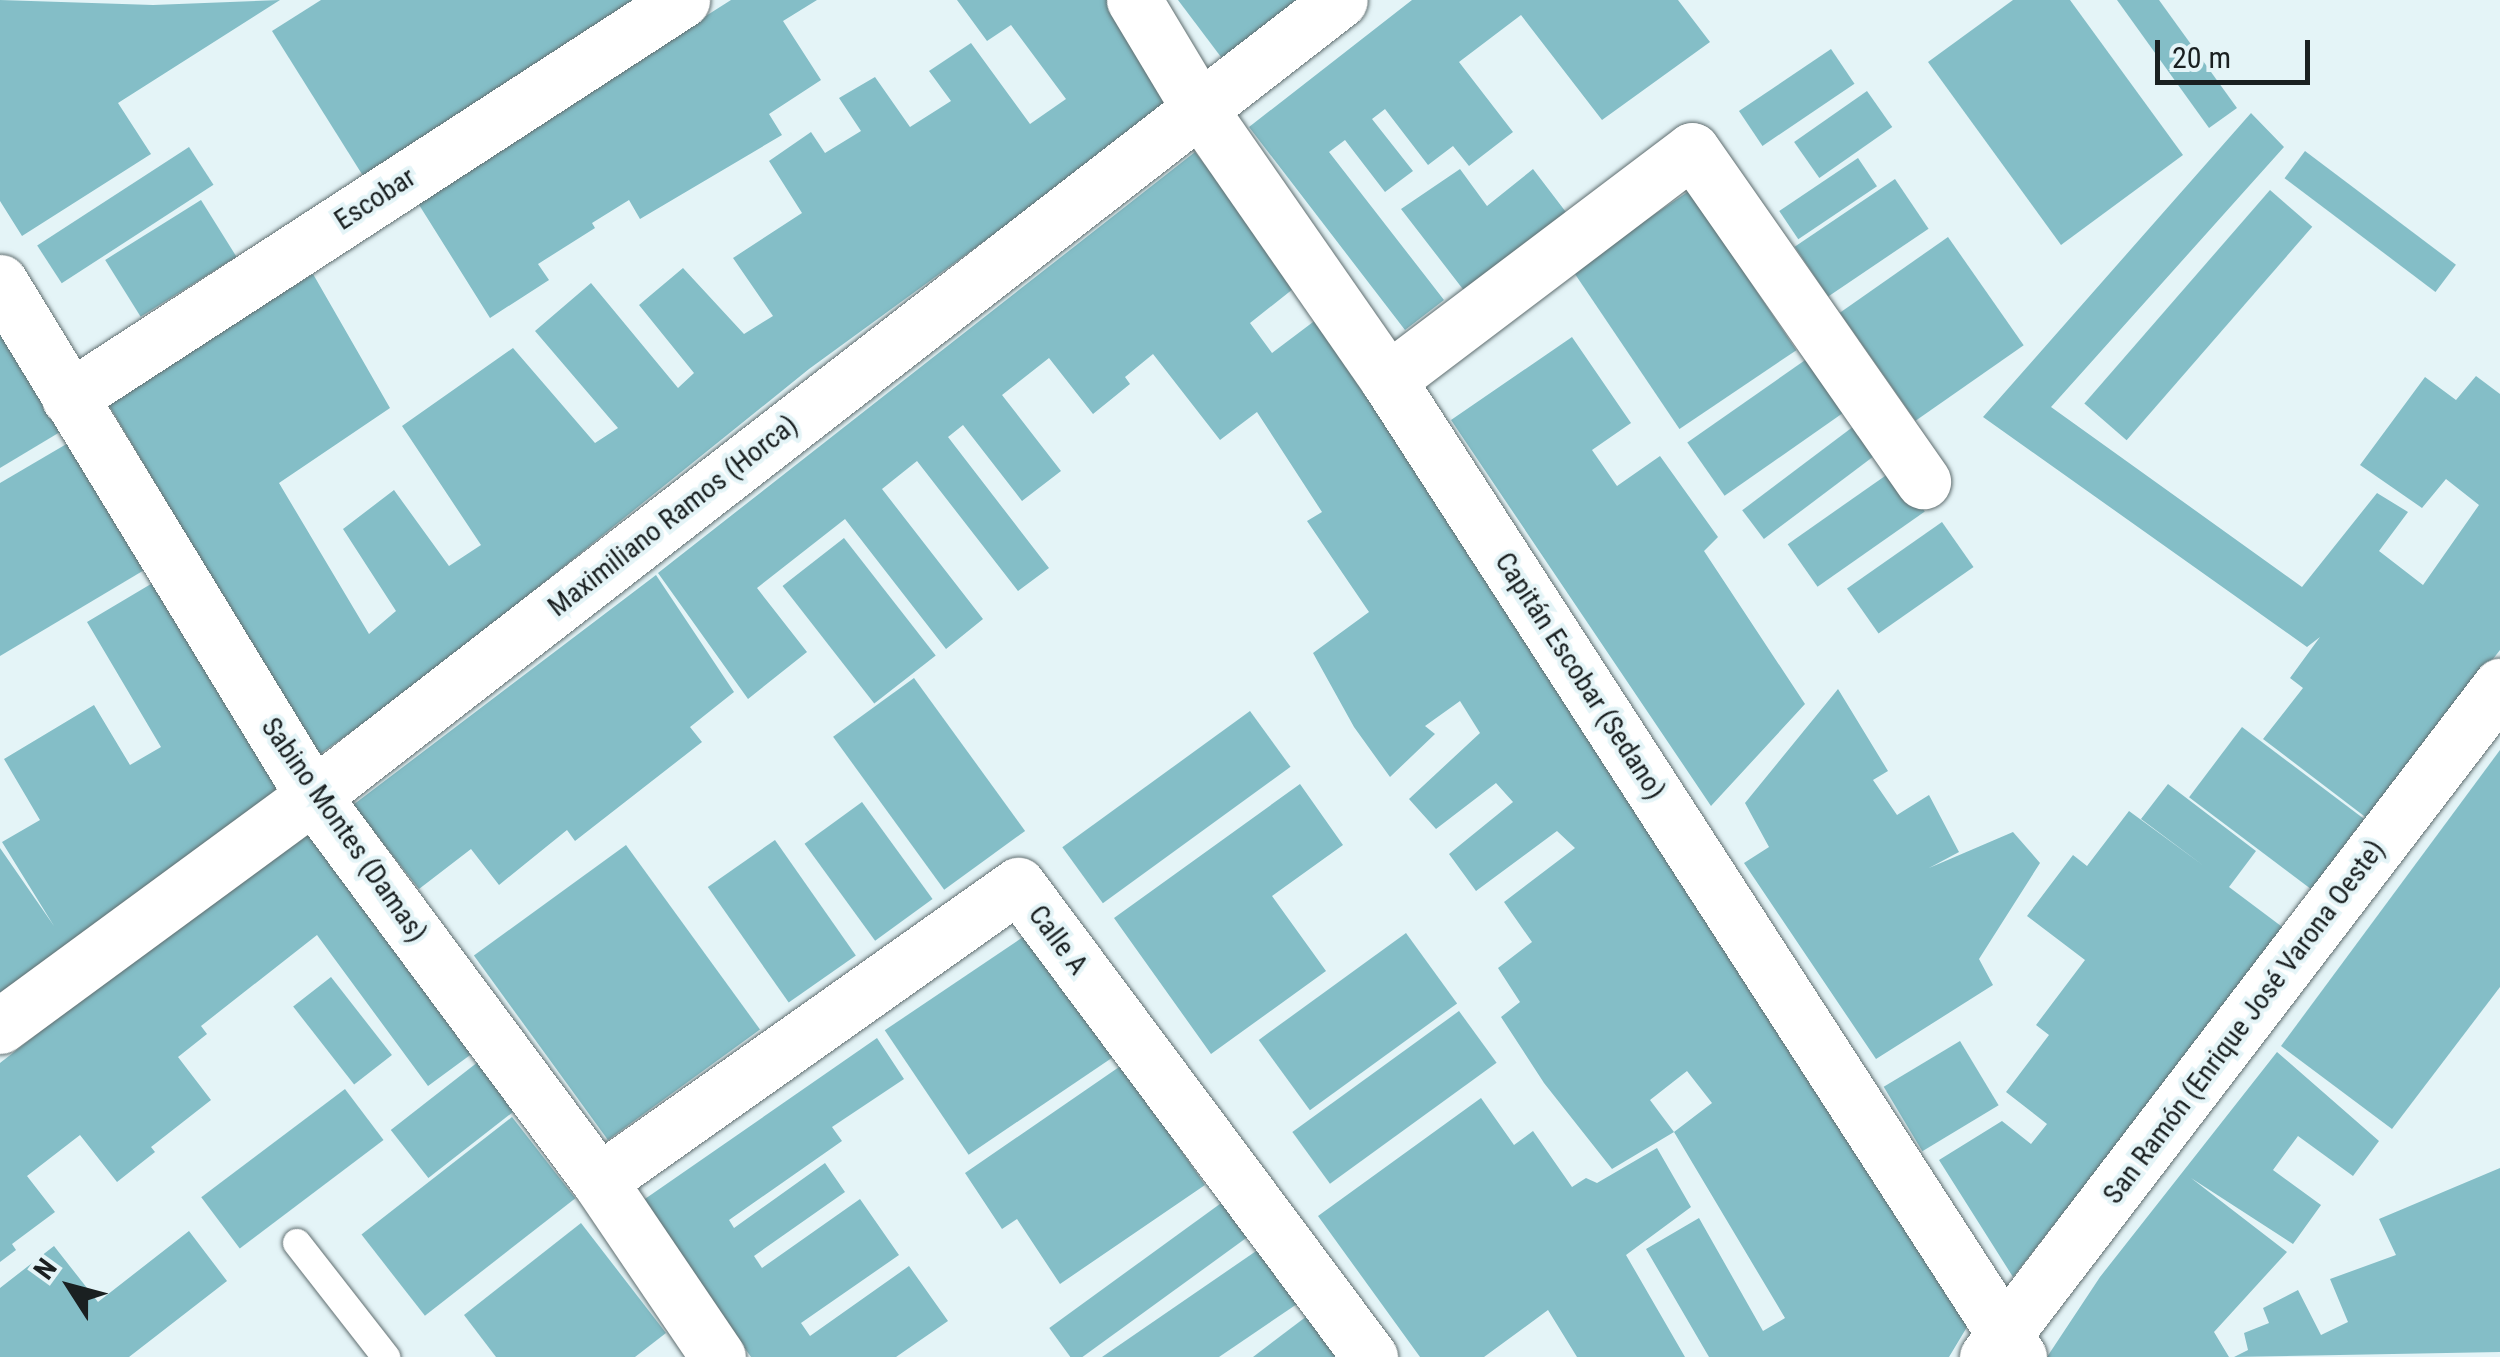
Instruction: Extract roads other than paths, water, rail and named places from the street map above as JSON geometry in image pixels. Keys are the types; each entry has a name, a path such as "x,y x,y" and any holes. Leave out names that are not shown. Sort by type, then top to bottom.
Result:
{"street":[{"name":"Escobar","path":"68,398 682,0"},
{"name":"Capitán Escobar (Sedano)","path":"1134,0 1199,108 1388,380 2004,1349"},
{"name":"Maximiliano Ramos (Horca)","path":"0,1026 313,796 1340,0"},
{"path":"1388,380 1692,150 1923,481"},
{"name":"Sabino Montes (Damas)","path":"0,282 313,796 599,1181 707,1353"},
{"name":"San Ramón (Enrique José Varona Oeste)","path":"2004,1349 2500,686"},
{"name":"Calle A","path":"599,1181 1018,885 1370,1357"}],"lane":[{"path":"297,1243 386,1357"}]}
